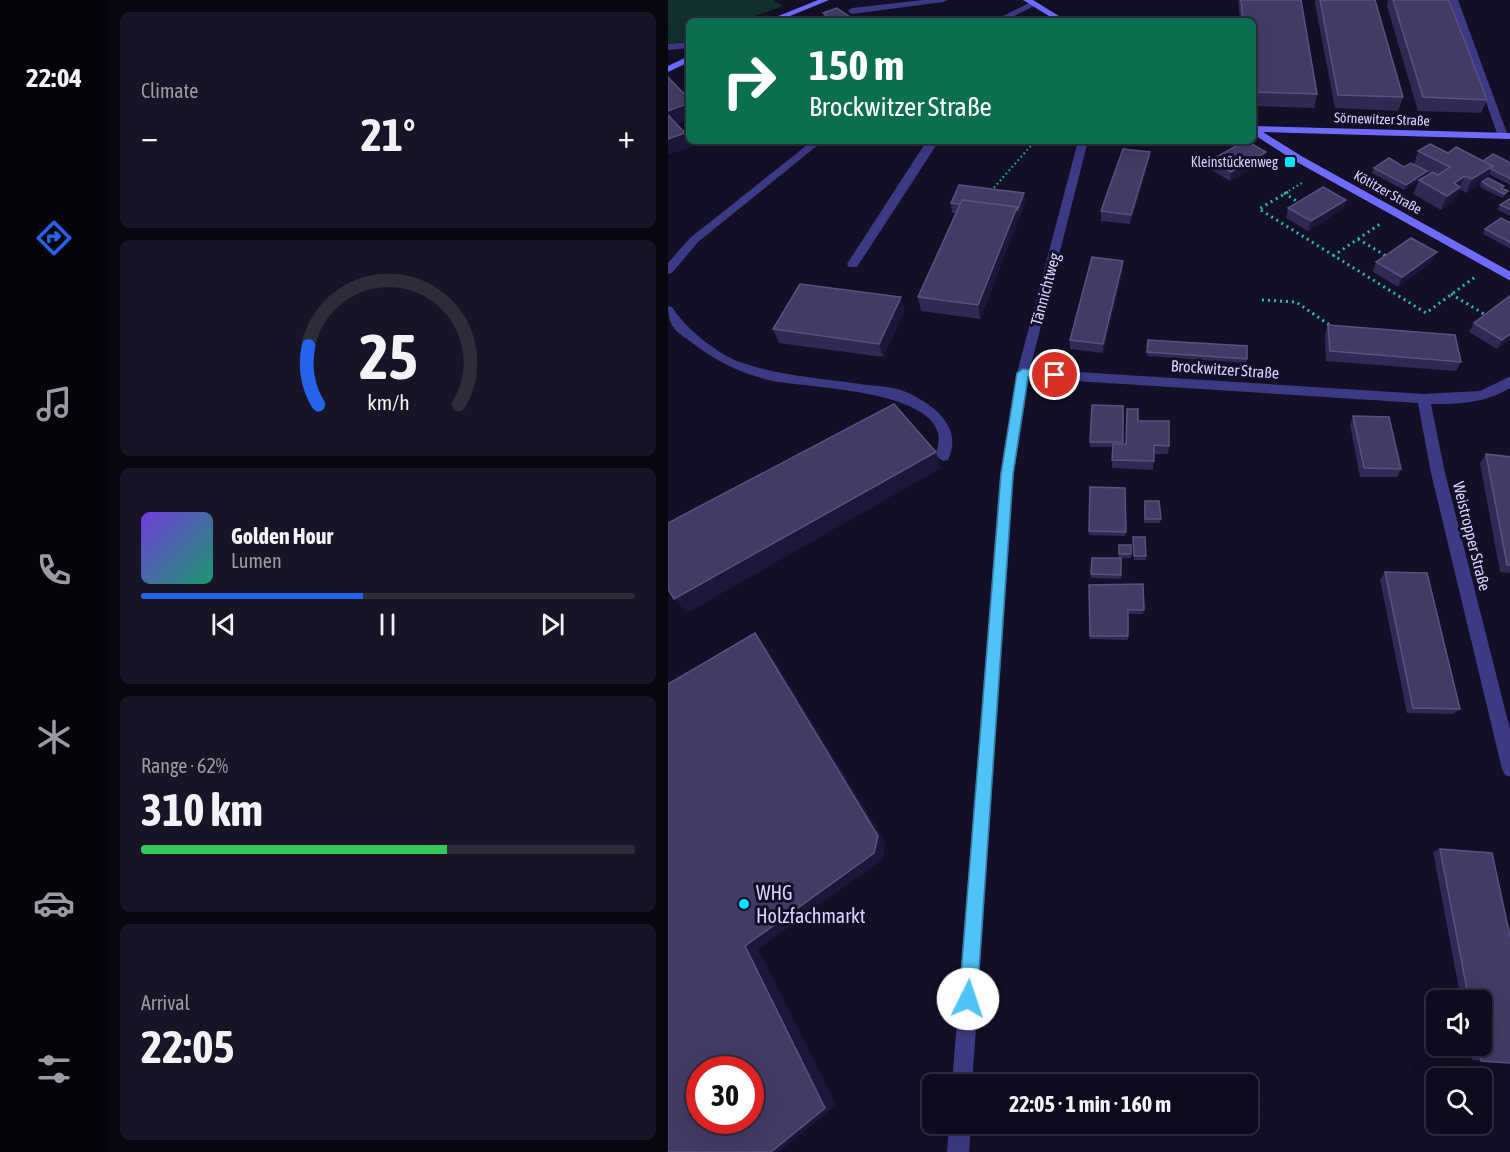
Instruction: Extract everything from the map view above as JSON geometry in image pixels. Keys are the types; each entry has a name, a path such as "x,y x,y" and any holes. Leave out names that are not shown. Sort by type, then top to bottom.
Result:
{"street":[{"path":"778,18 825,0"},
{"path":"852,11 943,0"},
{"path":"1454,0 1507,136"},
{"path":"1003,18 1031,2 1058,18"},
{"path":"668,47 686,45"},
{"path":"668,69 686,60"},
{"name":"Sörnewitzer Straße","path":"1256,130 1507,136"},
{"name":"Kötitzer Straße","path":"1256,132 1321,171 1511,277"},
{"path":"668,270 694,240 814,144"},
{"path":"853,264 930,144"},
{"name":"Tännichtweg","path":"963,1074 1007,474 1023,373 1082,144"},
{"path":"668,310 677,325 714,353 736,366 773,376 897,394 932,412 945,433 943,456"},
{"name":"Brockwitzer Straße","path":"1023,373 1424,399"},
{"path":"1424,399 1466,399 1497,391 1511,380"},
{"name":"Weistropper Straße","path":"1424,399 1438,473 1511,769"},
{"path":"958,1152 959,1134"}],"path":[{"path":"985,190 992,191 1032,144"},
{"path":"1321,171 1259,209 1426,313 1490,265"},
{"path":"1284,193 1301,204"},
{"path":"1334,256 1396,213"},
{"path":"1358,239 1386,256"},
{"path":"1451,294 1484,314"},
{"path":"1262,300 1296,302 1342,333"}],"green space":[{"path":"668,0 773,0 783,6 749,18 686,18 686,41 668,44"}],"building":[{"path":"1241,0 1301,0 1317,94 1256,92 1256,18 1243,18"},
{"path":"1320,0 1375,0 1403,97 1338,95"},
{"path":"1393,0 1449,0 1487,100 1423,97"},
{"path":"837,8 852,18 830,18 823,13"},
{"path":"668,77 686,96 686,104 668,111"},
{"path":"668,115 685,133 668,139"},
{"path":"1240,144 1252,144 1266,152 1231,172 1211,160"},
{"path":"1430,144 1448,153 1456,147 1493,166 1472,179 1465,176 1454,183 1460,187 1447,196 1419,180 1433,172 1438,175 1450,167 1418,151"},
{"path":"1123,149 1150,152 1131,215 1101,211"},
{"path":"1493,154 1511,163 1511,179 1491,169 1493,166 1483,161"},
{"path":"1389,158 1404,167 1411,163 1427,171 1406,185 1374,168"},
{"path":"1488,178 1504,186 1501,188 1508,191 1504,194 1482,182"},
{"path":"959,185 1024,193 1017,211 1017,207 962,200 960,204 951,203"},
{"path":"1323,187 1346,200 1311,221 1288,208"},
{"path":"1511,198 1511,210 1500,205"},
{"path":"962,200 1017,207 978,305 918,297"},
{"path":"1501,218 1511,223 1511,243 1485,229"},
{"path":"1411,238 1437,252 1402,277 1376,262"},
{"path":"1092,257 1123,261 1103,344 1070,340"},
{"path":"800,284 901,297 879,344 773,329"},
{"path":"1511,295 1511,333 1502,340 1474,323"},
{"path":"1328,325 1455,335 1461,362 1330,351"},
{"path":"1148,340 1247,346 1247,359 1147,352"},
{"path":"894,404 936,452 674,599 668,589 668,523"},
{"path":"1092,405 1123,406 1123,442 1090,442"},
{"path":"1127,409 1138,409 1138,421 1169,421 1169,446 1154,445 1154,461 1112,460 1113,444 1126,444"},
{"path":"1353,416 1389,417 1401,469 1364,468"},
{"path":"1486,454 1511,457 1511,565 1507,565"},
{"path":"1090,487 1125,488 1126,532 1089,531"},
{"path":"1145,501 1159,501 1161,519 1145,519"},
{"path":"1133,537 1145,537 1146,556 1134,556"},
{"path":"1119,545 1131,545 1131,554 1119,554"},
{"path":"1092,558 1121,558 1121,575 1091,574"},
{"path":"1385,572 1427,573 1460,709 1413,708"},
{"path":"1143,584 1144,610 1128,610 1128,636 1090,636 1089,585"},
{"name":"WHG Holzfachmarkt","path":"755,633 878,836 874,853 745,946 825,1108 771,1152 668,1152 668,684"},
{"path":"1440,849 1492,853 1511,941 1511,1063 1481,1061 1480,1056 1492,1056 1492,990 1467,990"}],"place":[{"name":"Kleinstückenweg","path":"1290,162"},
{"name":"WHG Holzfachmarkt","path":"744,904"}],"route":[{"path":"968,999 1007,474 1023,373 1055,375"}]}
